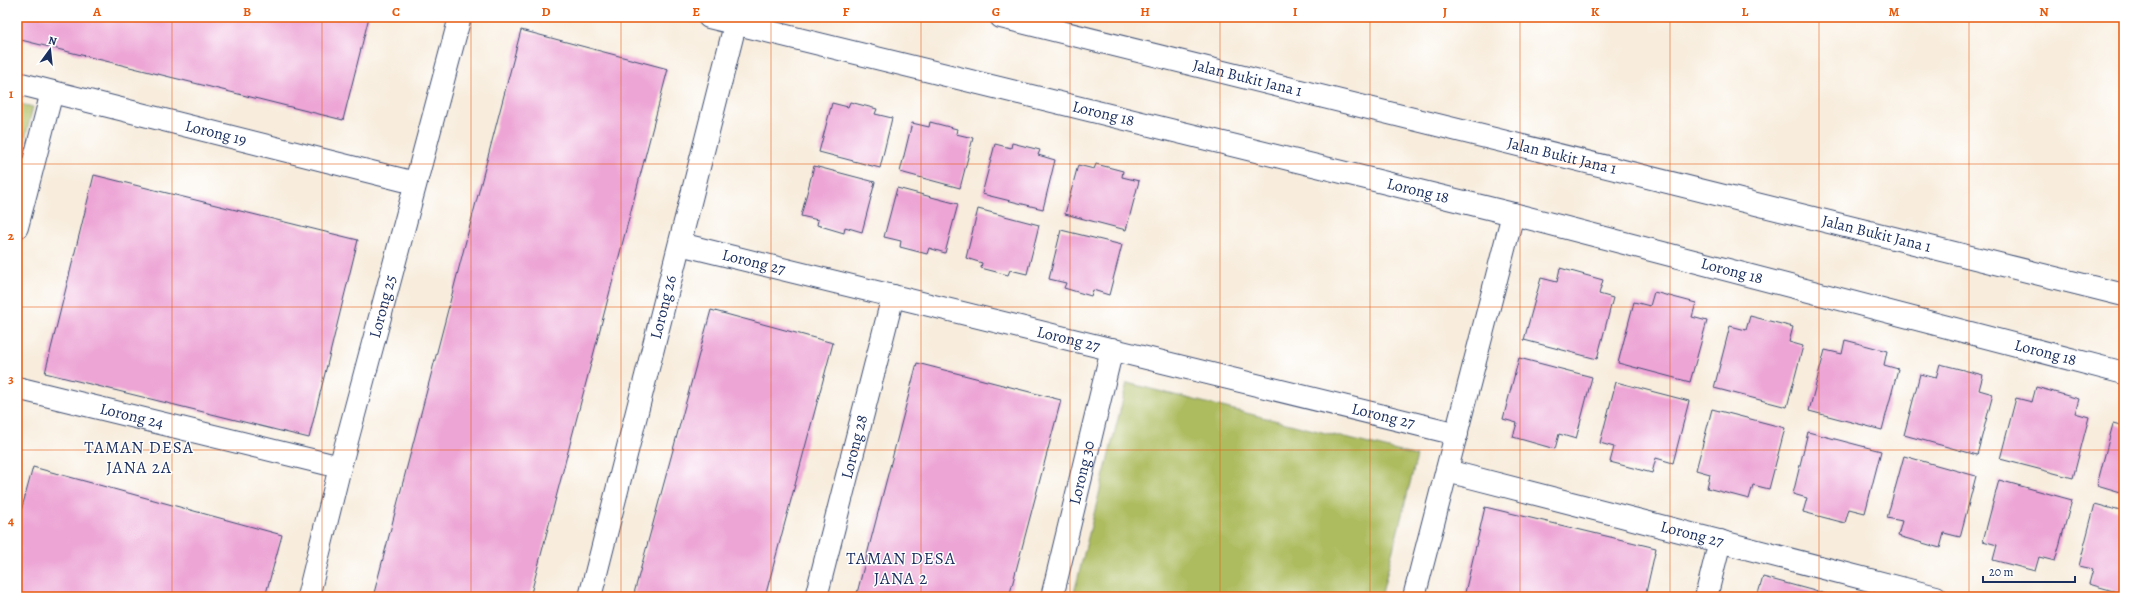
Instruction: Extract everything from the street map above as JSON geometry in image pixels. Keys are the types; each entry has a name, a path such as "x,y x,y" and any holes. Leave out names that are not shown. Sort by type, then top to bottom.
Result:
{"street":[{"name":"Lorong 25","path":"308,597 340,468 460,17"},
{"name":"Lorong 18","path":"709,17 736,20 1513,214 2124,373"},
{"name":"Jalan Bukit Jana 1","path":"1001,17 2124,295"},
{"name":"Lorong 26","path":"590,597 736,20"},
{"name":"Lorong 19","path":"17,83 415,183"},
{"path":"17,227 52,92"},
{"path":"1414,597 1513,214"},
{"name":"Lorong 27","path":"680,244 1456,434"},
{"name":"Lorong 28","path":"816,597 893,296"},
{"name":"Lorong 30","path":"1052,597 1112,349"},
{"name":"Lorong 24","path":"17,388 340,468"},
{"name":"Lorong 27","path":"1447,471 1936,597"},
{"path":"1706,597 1720,542"}],"green space":[{"path":"17,103 33,107 17,172"},
{"path":"1127,383 1417,456 1381,597 1073,597"}],"building":[{"path":"17,17 369,17 343,120 17,39"},
{"path":"521,30 668,69 530,597 373,597"},
{"path":"850,102 877,109 875,114 892,118 880,168 819,152 832,103 848,107"},
{"path":"930,122 957,129 956,134 973,138 960,188 900,172 912,123 929,127"},
{"path":"1012,143 1040,150 1038,155 1055,160 1043,209 982,194 995,144 1011,148"},
{"path":"1096,164 1123,171 1122,177 1139,181 1126,230 1065,214 1078,165 1094,169"},
{"path":"814,166 875,182 862,232 845,227 844,233 817,225 818,220 801,216"},
{"path":"94,175 358,240 309,438 45,373"},
{"path":"897,188 958,204 945,253 929,248 927,254 900,247 901,241 884,237"},
{"path":"978,209 1039,225 1027,274 1010,270 1008,275 981,268 982,263 966,258"},
{"path":"1061,230 1122,245 1109,295 1093,290 1091,296 1064,288 1066,283 1049,279"},
{"path":"1560,268 1603,280 1599,294 1613,298 1597,359 1524,340 1541,278 1557,282"},
{"path":"1654,292 1696,303 1692,317 1707,321 1690,382 1618,363 1634,302 1650,306"},
{"path":"711,310 833,343 765,597 633,597"},
{"path":"1750,316 1793,327 1789,342 1803,346 1787,407 1714,388 1730,326 1746,330"},
{"path":"1845,340 1887,351 1884,365 1898,369 1882,430 1809,411 1825,350 1842,354"},
{"path":"1519,358 1592,377 1576,439 1559,434 1555,449 1513,437 1517,423 1503,419"},
{"path":"917,363 1061,400 1009,597 856,597"},
{"path":"1940,364 1983,375 1979,390 1993,394 1977,455 1904,435 1920,374 1936,378"},
{"path":"1616,382 1689,401 1673,463 1656,458 1652,473 1610,462 1614,447 1600,443"},
{"path":"2036,387 2079,399 2075,413 2089,417 2073,478 2000,459 2016,398 2032,402"},
{"path":"1712,409 1785,428 1769,489 1753,485 1749,499 1707,488 1710,474 1696,470"},
{"path":"2113,424 2124,427 2124,493 2097,485"},
{"path":"1808,432 1881,451 1865,513 1849,509 1845,523 1803,512 1807,498 1793,494"},
{"path":"1904,456 1976,476 1960,537 1944,533 1940,548 1898,536 1902,521 1887,518"},
{"path":"33,467 282,535 265,597 17,597 17,526"},
{"path":"1999,480 2072,500 2055,561 2039,557 2035,571 1993,560 1997,545 1983,541"},
{"path":"2095,504 2124,512 2124,594 2089,584 2093,569 2079,566"},
{"path":"1485,507 1656,548 1645,597 1464,597"},
{"path":"1763,577 1837,597 1757,597"}],"district":[{"name":"TAMAN DESA JANA 2A","path":"139,457"},
{"name":"TAMAN DESA JANA 2","path":"901,568"}]}
